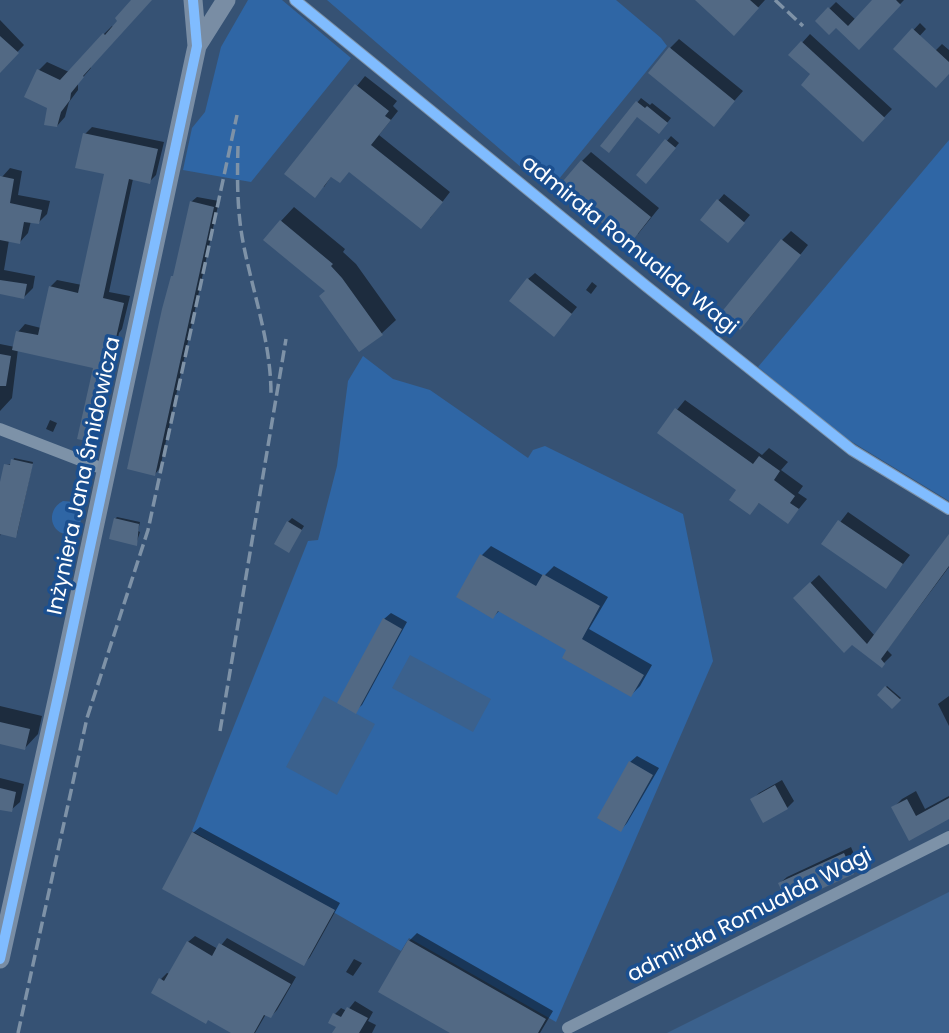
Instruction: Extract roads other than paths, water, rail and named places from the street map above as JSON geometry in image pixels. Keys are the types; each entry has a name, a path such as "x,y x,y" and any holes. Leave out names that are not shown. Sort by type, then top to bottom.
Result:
{"street":[{"name":"Inżyniera Jana Śmidowicza","path":"0,959 197,46 193,0"},
{"name":"Inżyniera Jana Śmidowicza","path":"197,46 226,0"},
{"name":"admirała Romualda Wagi","path":"295,0 852,450 949,509"},
{"path":"0,429 106,470"},
{"name":"admirała Romualda Wagi","path":"568,1028 949,837"}],"railway":[{"path":"775,0 803,26"},
{"path":"18,1033 87,718 148,530 237,115"},
{"path":"238,146 240,222 265,338 271,394"},
{"path":"220,731 286,339"}]}
